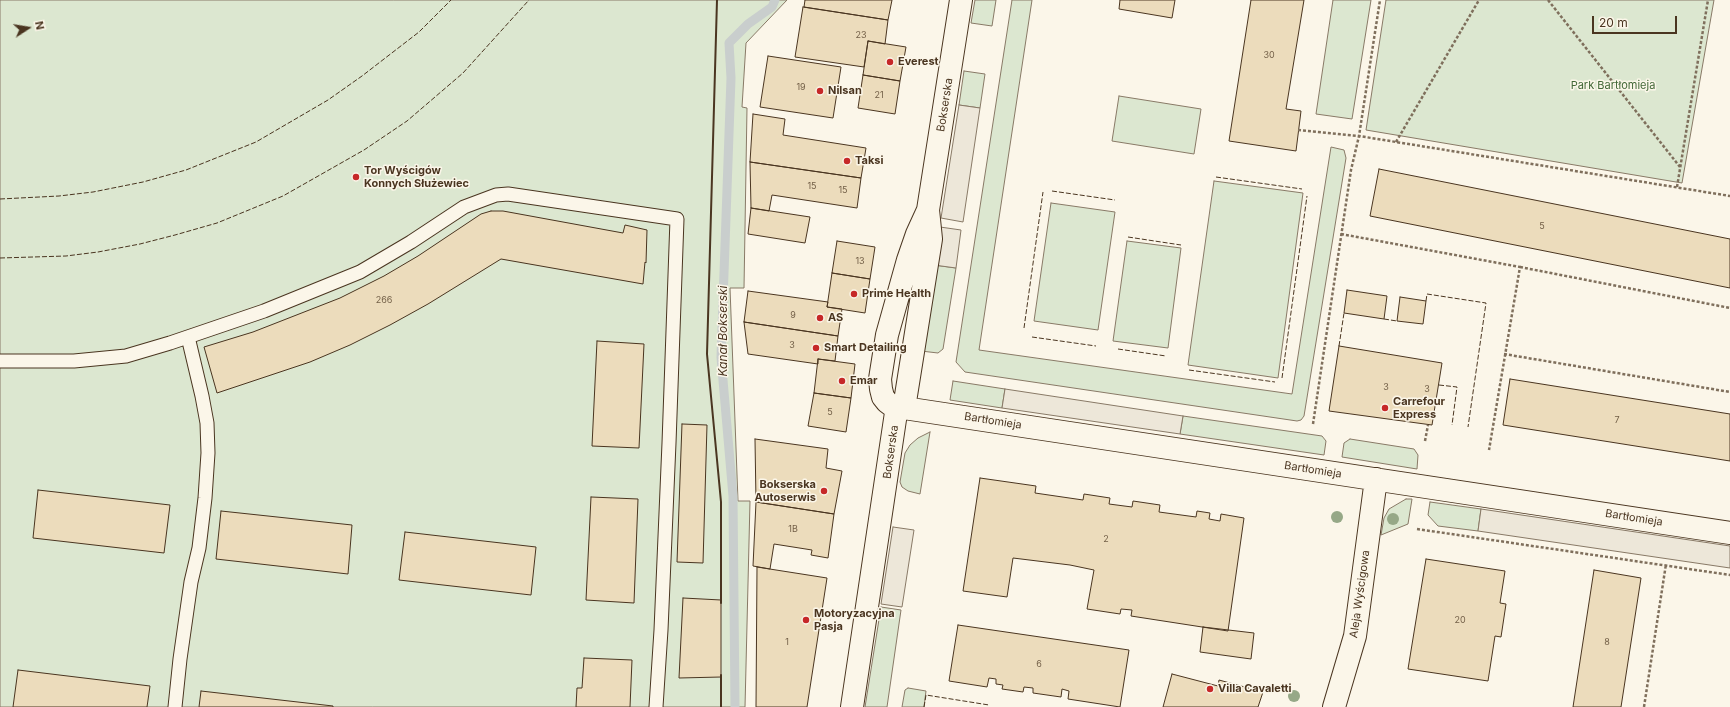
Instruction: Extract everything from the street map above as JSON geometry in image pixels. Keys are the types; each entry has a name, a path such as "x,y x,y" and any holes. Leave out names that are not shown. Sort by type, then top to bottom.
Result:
{"street":[{"name":"Bokserska","path":"852,707 901,407 931,239 928,210 961,0"},
{"name":"Bokserska","path":"901,407 887,402 883,397 881,389 884,353 887,335 908,260 917,234 928,210"},
{"name":"Bartłomieja","path":"901,407 1730,533"},
{"name":"Aleja Wyścigowa","path":"1334,707 1354,636 1376,479"}],"lane":[{"path":"0,361 74,361 126,356 188,337 264,311 360,272 411,242 464,207 496,195 508,194 676,218 669,442 661,630 656,707"},
{"path":"175,707 191,582 199,548 205,498 208,453 207,423 188,337"}],"path":[{"path":"1313,424 1351,170 1359,136 1380,0"},
{"path":"1396,142 1479,0"},
{"path":"1548,0 1680,167"},
{"path":"1676,187 1708,0"},
{"path":"1298,130 1359,136 1730,196"},
{"path":"1341,234 1730,308"},
{"path":"1489,450 1504,354 1520,268"},
{"path":"1504,354 1730,392"},
{"path":"1426,441 1428,425"},
{"path":"1417,529 1666,564 1730,575"},
{"path":"1644,707 1666,564"}],"green space":[{"name":"Tor Wyścigów Konnych Służewiec","path":"0,0 787,0 746,43 742,107 747,108 744,288 730,288 738,501 750,501 745,707 0,707"},
{"path":"975,0 996,0 992,26 971,23"},
{"path":"1012,0 1032,0 979,350 1292,394 1331,147 1344,150 1346,158 1304,416 1301,420 1297,421 965,372 956,362"},
{"path":"1333,0 1371,0 1352,119 1316,114"},
{"name":"Park Bartłomieja","path":"1386,0 1714,0 1682,183 1366,130"},
{"path":"964,71 985,74 980,108 959,105"},
{"path":"1119,96 1201,109 1194,154 1112,141"},
{"path":"1214,181 1303,193 1278,378 1188,365"},
{"path":"1051,203 1115,212 1098,330 1034,321"},
{"path":"1127,241 1181,248 1168,348 1113,341"},
{"path":"934,265 956,268 943,349 938,353 921,351"},
{"path":"953,381 1005,389 1002,408 950,400"},
{"path":"1183,416 1322,436 1326,441 1324,455 1180,434"},
{"path":"930,432 920,494 908,491 902,487 900,482 905,453 910,445 918,438"},
{"path":"1350,439 1414,449 1418,455 1417,469 1342,457 1344,443"},
{"path":"1406,499 1412,499 1408,524 1381,535 1384,518 1389,509"},
{"path":"1430,502 1481,509 1478,531 1438,526 1428,515"},
{"path":"881,607 901,610 887,707 865,707"},
{"path":"908,688 926,691 924,707 902,707 905,690"}],"shaded area":[{"path":"959,105 980,108 963,222 941,218"},
{"path":"940,227 961,230 956,268 934,265"},
{"path":"1005,389 1183,416 1180,434 1002,408"},
{"path":"1481,509 1730,546 1730,568 1478,531"},
{"path":"893,527 914,530 902,607 881,604"}],"building":[{"path":"805,0 892,0 888,20 804,7"},
{"path":"1120,0 1175,0 1172,18 1119,9"},
{"path":"1251,0 1304,0 1286,109 1301,111 1296,151 1229,141"},
{"path":"803,7 888,20 885,44 868,41 864,67 795,57"},
{"path":"868,41 906,47 900,81 863,75"},
{"path":"768,56 841,67 833,118 760,107"},
{"path":"863,75 900,81 895,114 858,108"},
{"path":"753,114 785,119 783,135 866,148 861,178 750,162"},
{"path":"750,162 861,178 857,208 772,195 769,211 751,208"},
{"path":"1379,169 1730,239 1730,288 1370,216"},
{"path":"751,208 810,217 805,243 748,234"},
{"path":"491,211 503,211 623,233 625,225 647,230 646,263 645,262 643,284 501,259 428,304 350,345 310,362 217,393 204,347 253,332 340,298 384,276 418,256 481,214"},
{"path":"837,241 875,247 870,279 832,273"},
{"path":"832,273 870,279 865,313 827,307"},
{"path":"1347,290 1387,296 1384,319 1344,313"},
{"path":"748,291 828,302 827,307 842,309 838,336 744,322"},
{"path":"1400,297 1426,301 1423,324 1397,321"},
{"path":"744,322 838,336 835,361 818,359 818,364 748,354"},
{"path":"597,341 644,344 639,448 592,446"},
{"path":"1339,346 1442,363 1432,425 1329,411"},
{"path":"818,359 855,364 851,398 814,393"},
{"path":"1510,379 1730,414 1730,461 1503,425"},
{"path":"814,393 851,398 846,432 808,426"},
{"path":"682,424 707,425 703,563 677,562"},
{"path":"755,439 828,449 826,468 842,471 834,514 756,502"},
{"path":"980,478 1036,486 1035,493 1083,500 1084,494 1110,498 1109,504 1132,507 1133,501 1160,505 1159,512 1196,517 1197,511 1210,513 1209,519 1220,521 1221,514 1244,518 1228,631 1131,616 1132,610 1121,609 1120,614 1087,609 1094,570 1070,565 1013,558 1007,597 963,591"},
{"path":"38,490 170,505 164,553 33,538"},
{"path":"591,497 638,499 634,603 586,600"},
{"path":"756,502 834,514 828,558 811,555 812,550 774,544 770,569 753,566"},
{"path":"221,511 352,525 348,574 216,559"},
{"path":"405,532 536,547 531,595 399,580"},
{"path":"1426,559 1505,571 1500,603 1506,604 1501,637 1495,636 1488,681 1408,669"},
{"path":"757,567 827,578 807,707 756,707"},
{"path":"1594,570 1641,578 1621,707 1573,707"},
{"path":"683,598 721,600 721,677 679,678"},
{"path":"958,625 1129,650 1120,707 1068,699 1069,691 1062,689 1061,697 1033,693 1033,688 1024,687 1023,692 1002,689 1003,685 996,684 996,679 989,678 987,687 949,681"},
{"path":"1203,627 1254,633 1251,659 1200,652"},
{"path":"584,658 632,660 630,707 576,707 577,688 582,688"},
{"path":"18,670 150,686 147,707 13,707"},
{"name":"Villa Cavaletti","path":"1172,674 1218,686 1219,680 1263,692 1258,707 1163,707"},
{"path":"201,691 333,706 333,707 199,707"}],"waterway":[{"name":"Kanał Bokserski","path":"735,707 733,496 721,357 731,78 729,43 748,24 772,7 775,0"}],"fence":[{"path":"0,199 59,196 93,192 143,182 186,170 256,142 328,100 362,76 419,32 451,0"},
{"path":"0,258 66,256 140,244 217,223 283,196 364,150 407,121 463,73 529,0"},
{"path":"1216,177 1302,189"},
{"path":"1052,191 1115,200"},
{"path":"1024,328 1043,192"},
{"path":"1282,378 1307,196"},
{"path":"1128,237 1181,245"},
{"path":"1426,301 1427,294 1486,303 1468,427"},
{"path":"1339,346 1344,313"},
{"path":"1384,319 1397,321"},
{"path":"1032,337 1096,346"},
{"path":"1118,349 1166,356"},
{"path":"1189,370 1275,382"},
{"path":"1439,385 1457,387 1452,425"},
{"path":"924,707 926,695 989,705"}],"wall":[{"path":"717,0 707,354 721,502 721,603"},
{"path":"721,675 721,707"}],"place":[{"name":"Everest","path":"890,62"},
{"name":"Nilsan","path":"820,91"},
{"name":"Taksi","path":"847,161"},
{"name":"Tor Wyścigów Konnych Służewiec","path":"356,177"},
{"name":"Prime Health","path":"854,294"},
{"name":"AS","path":"820,318"},
{"name":"Smart Detailing","path":"816,348"},
{"name":"Emar","path":"842,381"},
{"name":"Carrefour Express","path":"1385,408"},
{"name":"Bokserska Autoserwis","path":"824,491"},
{"name":"Motoryzacyjna Pasja","path":"806,620"},
{"name":"Villa Cavaletti","path":"1210,689"}]}
